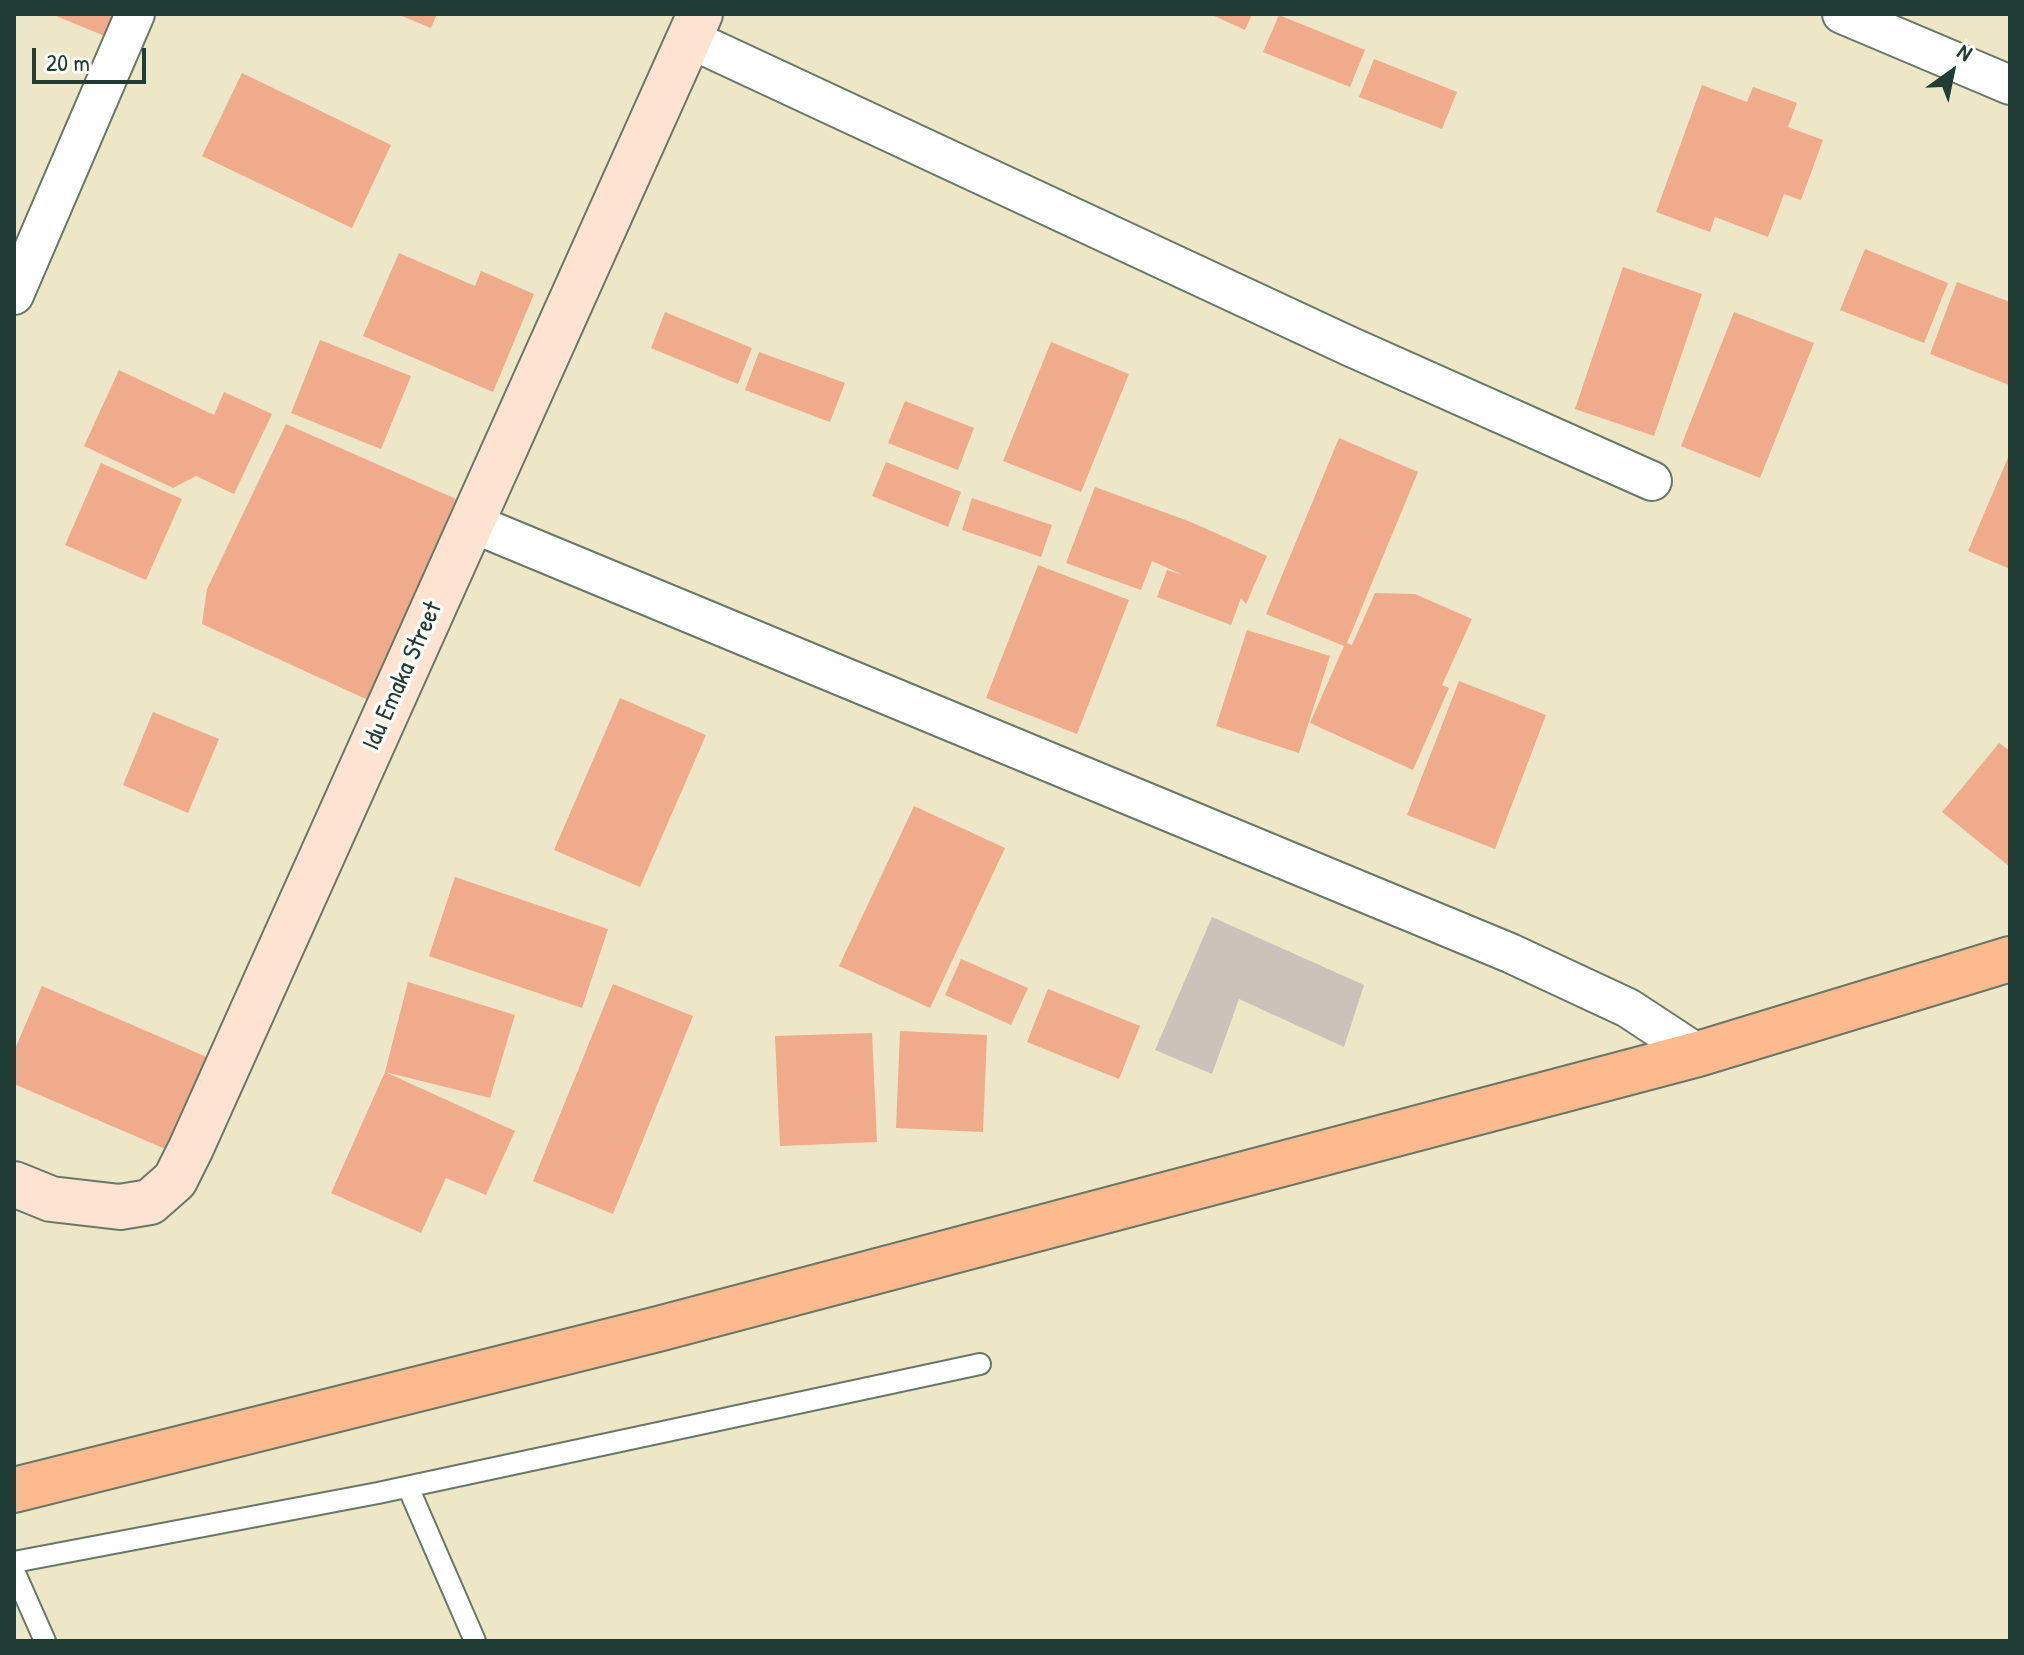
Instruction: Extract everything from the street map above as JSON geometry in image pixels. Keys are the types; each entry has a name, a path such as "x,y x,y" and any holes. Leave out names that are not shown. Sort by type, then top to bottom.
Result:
{"main road":[{"path":"14,1490 688,1321 1698,1054 2010,959"}],"street":[{"path":"14,295 27,230 135,14"},
{"path":"1842,14 2010,85"},
{"path":"695,26 1349,346 1652,481"},
{"name":"Idu Emaka Street","path":"14,1184 51,1199 120,1207 150,1202 175,1180 695,26"},
{"path":"472,523 1510,953 1628,1008 1698,1054"}],"lane":[{"path":"14,1562 408,1487 980,1364"},
{"path":"408,1487 475,1641"},
{"path":"14,1571 45,1641"}],"shaded area":[{"path":"1212,917 1364,985 1344,1047 1239,999 1212,1074 1155,1050"}],"building":[{"path":"51,14 123,14 112,39"},
{"path":"397,14 437,14 431,28"},
{"path":"1210,14 1252,14 1245,30"},
{"path":"1279,15 1365,50 1350,87 1263,52"},
{"path":"1374,59 1457,92 1442,129 1359,97"},
{"path":"242,73 391,145 352,228 202,156"},
{"path":"1702,85 1747,102 1753,87 1797,103 1788,127 1823,140 1801,200 1784,194 1768,237 1715,217 1710,232 1656,212"},
{"path":"1865,249 1948,283 1924,343 1840,310"},
{"path":"399,253 475,286 481,271 534,294 493,392 363,336"},
{"path":"1623,267 1702,294 1654,436 1575,409"},
{"path":"1957,282 2010,302 2009,385 1930,354"},
{"path":"665,312 752,348 738,384 651,348"},
{"path":"1734,312 1814,343 1760,478 1681,446"},
{"path":"320,340 411,376 381,449 291,413"},
{"path":"1051,342 1129,374 1081,492 1003,461"},
{"path":"759,352 845,383 830,422 745,390"},
{"path":"119,370 214,415 224,392 272,414 234,494 196,476 173,488 84,446"},
{"path":"905,401 974,428 958,470 888,443"},
{"path":"286,424 456,499 368,700 202,624 207,589"},
{"path":"1339,438 1418,472 1347,643 1352,645 1375,593 1415,594 1472,619 1442,685 1449,688 1413,770 1310,723 1344,646 1266,614"},
{"path":"2010,453 2010,569 1968,551"},
{"path":"886,462 961,492 948,527 872,496"},
{"path":"101,463 182,499 146,580 65,545"},
{"path":"1095,487 1191,522 1267,556 1246,604 1241,598 1231,625 1157,597 1167,570 1183,575 1152,561 1141,590 1066,563"},
{"path":"972,498 1052,525 1041,557 962,530"},
{"path":"1038,565 1129,600 1077,734 986,698"},
{"path":"1247,630 1330,656 1299,753 1216,726"},
{"path":"1459,681 1546,715 1495,849 1407,815"},
{"path":"620,698 706,735 640,887 554,850"},
{"path":"153,712 219,739 188,813 123,785"},
{"path":"1999,743 2010,751 2010,867 1942,812"},
{"path":"914,806 1005,848 930,1008 839,966"},
{"path":"455,877 608,929 582,1008 429,956"},
{"path":"961,959 1028,988 1011,1025 945,995"},
{"path":"408,982 515,1015 490,1098 385,1072"},
{"path":"613,984 693,1016 613,1214 533,1181"},
{"path":"42,986 209,1058 170,1151 14,1084 14,1051"},
{"path":"1048,989 1140,1026 1119,1079 1027,1042"},
{"path":"900,1031 987,1035 983,1132 896,1128"},
{"path":"872,1033 877,1142 780,1146 775,1036"},
{"path":"385,1072 515,1131 486,1195 446,1178 421,1233 331,1193"}]}
